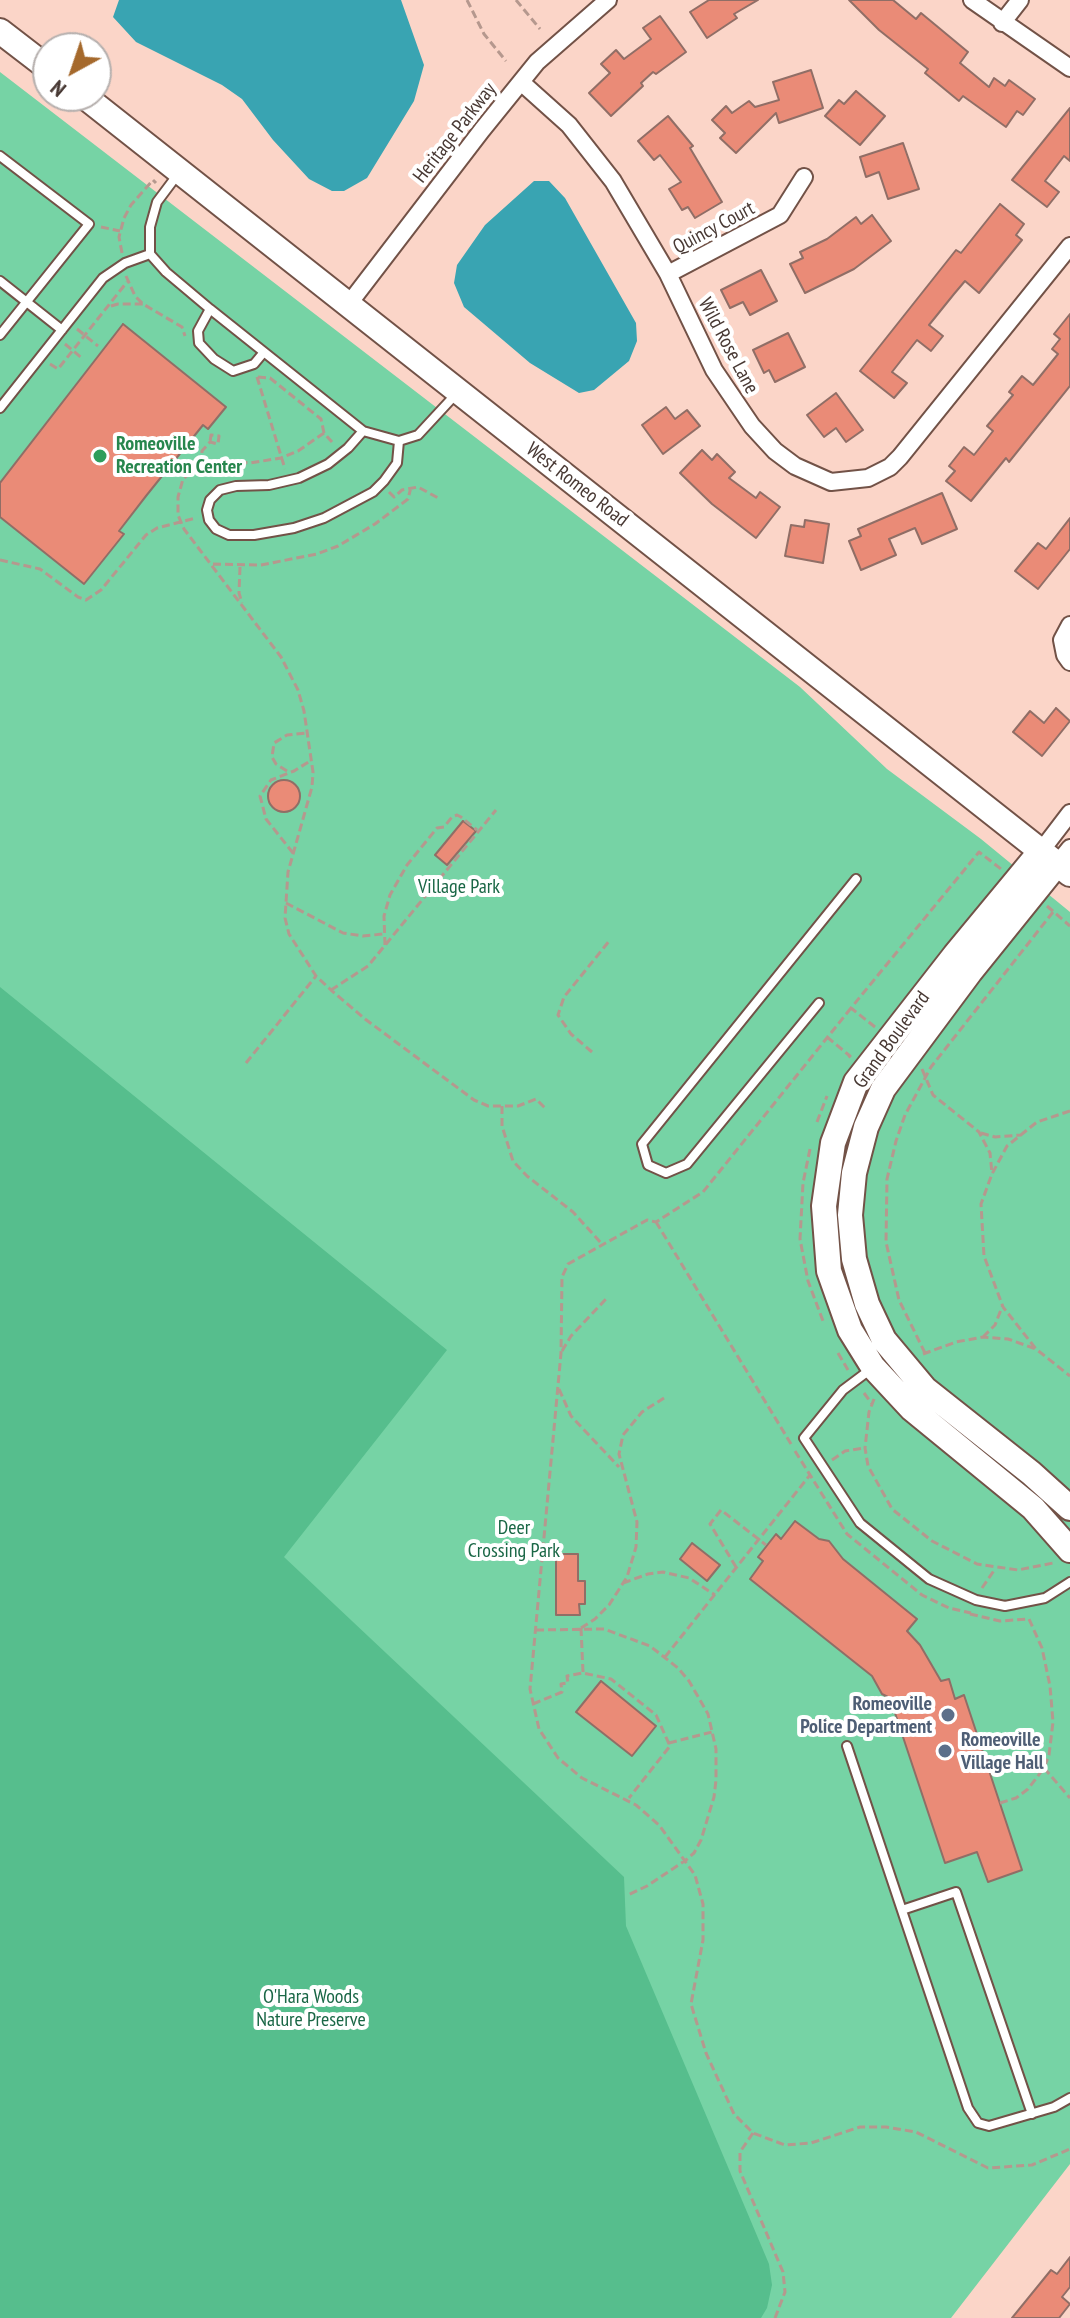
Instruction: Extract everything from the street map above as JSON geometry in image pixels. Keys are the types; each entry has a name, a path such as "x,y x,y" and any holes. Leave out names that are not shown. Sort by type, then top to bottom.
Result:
{"street":[{"name":"Heritage Parkway","path":"348,305 521,82 551,48 608,0"},
{"path":"972,0 1070,68"},
{"path":"1002,23 1020,0"},
{"path":"0,31 32,56"},
{"name":"Wild Rose Lane","path":"521,82 589,147 627,201 668,274 714,370 752,426 775,451 795,466 821,479 845,483 878,475 900,457 1070,246"},
{"name":"West Romeo Road","path":"101,112 173,180 348,305 1059,859"},
{"name":"Quincy Court","path":"668,274 780,215 804,177"},
{"path":"1070,625 1062,640 1070,662"},
{"path":"1059,859 1070,813"},
{"name":"Grand Boulevard","path":"1059,859 883,1089 866,1127 854,1173 850,1215 854,1259 867,1304 884,1340 907,1357 925,1389 1070,1508"},
{"name":"Grand Boulevard","path":"1059,859 964,944 856,1082 833,1143 824,1206 829,1271 850,1330 874,1381 1033,1508 1066,1555"}],"lane":[{"path":"0,156 89,224 0,335"},
{"path":"173,180 157,202 150,227 150,254 166,272 210,309 363,431 399,441 418,435 458,391"},
{"path":"0,408 103,278 125,263 150,254"},
{"path":"0,281 62,330"},
{"path":"210,309 198,331 199,343 214,359 233,371 254,364 264,352"},
{"path":"363,431 328,464 299,478 269,485 220,490 210,500 207,510 209,520 216,529 229,535 254,535 294,528 335,513 373,492 381,484 397,463 399,441"},
{"path":"819,1003 687,1164 666,1173 648,1165 642,1144 856,879"},
{"path":"907,1357 874,1381 843,1390 804,1438 860,1523 929,1579 976,1600 1005,1606 1045,1598 1070,1582"},
{"path":"847,1746 978,2123 989,2126 1054,2107 1070,2098"},
{"path":"902,1910 956,1892 1032,2114"}],"path":[{"path":"467,0 484,34 506,61"},
{"path":"516,0 540,29"},
{"path":"125,263 119,237 131,205 153,180 173,180"},
{"path":"89,224 120,231"},
{"path":"41,356 58,369 127,282 143,304 108,307"},
{"path":"85,335 98,346"},
{"path":"73,351 83,359"},
{"path":"257,377 281,458"},
{"path":"324,433 298,451 281,458 202,465 183,479 178,497 181,521 281,657 298,690 312,760 312,787 288,872 285,918 289,934 316,976 331,990 474,1100 488,1106 518,1106 536,1099 546,1109"},
{"path":"202,465 202,451 210,442"},
{"path":"381,484 394,497 411,487 425,489 440,499"},
{"path":"211,564 240,565 298,559 338,546 408,499 411,487"},
{"path":"0,560 40,569 86,600 101,590 146,535 181,521"},
{"path":"240,565 239,593 243,606"},
{"path":"289,771 276,764 272,757 274,743 287,735 308,733"},
{"path":"293,853 266,819 260,796 271,780 312,760"},
{"path":"331,990 368,966 496,810"},
{"path":"385,945 384,916 390,895 407,865 437,828 444,827 457,815 479,831"},
{"path":"286,903 343,933 363,936 383,934"},
{"path":"1036,1349 1008,1339 983,1337 907,1357 886,1242 887,1179 905,1115 931,1067 1053,912"},
{"path":"592,1052 571,1034 558,1015 564,997 610,940"},
{"path":"246,1063 316,976"},
{"path":"851,1008 703,1192 656,1222 647,1220 568,1264 562,1277 561,1353 530,1689 539,1729 558,1758 582,1778 628,1799 659,1825 695,1875 703,1904 703,1940 691,2004 706,2053 734,2114 753,2133 785,2145 811,2143 860,2127 886,2127 916,2132 988,2168 1032,2165 1070,2149"},
{"path":"502,1106 502,1126 513,1161 573,1212 602,1244"},
{"path":"1070,1111 1037,1122 1007,1146 981,1204 984,1256 1003,1307 1036,1349 1070,1376"},
{"path":"979,1132 995,1137 1021,1135"},
{"path":"656,1222 810,1476"},
{"path":"561,1353 571,1336 606,1299"},
{"path":"983,1337 995,1325 1003,1307"},
{"path":"872,1404 876,1393 874,1381"},
{"path":"874,1381 865,1448 868,1466 892,1509 932,1541 977,1564 1018,1570 1066,1555"},
{"path":"558,1386 571,1416 622,1470"},
{"path":"581,1628 609,1605 623,1583 636,1547 637,1522 619,1454 623,1435 642,1412 664,1398"},
{"path":"665,1657 813,1470 845,1451 865,1448"},
{"path":"737,1568 710,1524 721,1510 766,1545"},
{"path":"623,1583 663,1572 689,1578 715,1595"},
{"path":"970,1614 1000,1621 1029,1619 1047,1668 1052,1703 1051,1738 1044,1768 1028,1789 1016,1798 1000,1803"},
{"path":"536,1630 581,1628 619,1633 650,1646 689,1681 708,1714 716,1749 714,1797 701,1840 686,1860 628,1895"},
{"path":"581,1628 583,1673"},
{"path":"533,1704 562,1692 561,1684 568,1683 567,1676 583,1673 611,1679 656,1715 670,1746 628,1799"},
{"path":"669,1743 713,1732"},
{"path":"1044,1768 1070,1798"},
{"path":"753,2133 740,2152 740,2171 783,2272 785,2292 775,2318"}],"green space":[{"path":"0,72 32,97 32,112 52,112 800,687 887,769 981,839 1070,912 1070,2164 951,2318 0,2318"},
{"name":"O'Hara Woods Nature Preserve","path":"0,987 447,1350 284,1557 624,1877 626,1926 769,2264 772,2285 767,2308 761,2318 0,2318"}],"water":[{"path":"119,0 401,0 424,65 414,101 367,178 344,191 332,191 309,179 273,140 242,99 222,85 136,42 113,17"},
{"path":"534,181 549,181 565,198 636,323 637,341 629,361 594,390 579,393 530,363 464,307 454,283 457,265 485,225"}],"building":[{"path":"709,0 758,0 734,14 737,18 707,38 690,12"},
{"path":"849,0 893,0 916,19 921,13 968,52 960,63 989,87 994,78 1005,86 1009,80 1035,99 1023,115 1017,111 1006,127 963,96 959,101 925,73 928,69 879,30"},
{"path":"660,16 686,52 656,74 653,72 641,83 643,86 611,116 589,93 610,73 601,64 616,50 624,59 651,39 643,28"},
{"path":"811,70 823,108 779,123 776,113 736,153 720,138 725,133 712,120 726,106 732,113 749,101 755,107 779,100 773,82"},
{"path":"856,91 885,116 860,145 825,116 839,100 844,104"},
{"path":"1070,108 1070,161 1064,156 1045,181 1059,192 1047,207 1012,180"},
{"path":"668,116 693,146 690,148 722,202 695,218 688,207 682,210 669,189 681,182 660,155 654,160 638,141"},
{"path":"903,143 919,189 888,199 879,172 866,177 860,157"},
{"path":"1000,204 1024,224 1016,235 1022,240 979,293 965,281 954,294 929,325 943,336 931,351 917,340 892,372 907,383 894,398 860,371 956,250 961,253"},
{"path":"872,215 891,241 854,269 805,293 790,264 803,258 800,252 827,239 856,217 861,224"},
{"path":"761,270 777,301 750,315 743,302 730,308 721,290"},
{"path":"1070,314 1070,386 1009,462 1006,458 971,501 946,481 955,471 949,466 964,447 974,455 993,431 987,426 1013,395 1009,392 1022,376 1033,385 1058,354 1052,349 1060,339 1054,334"},
{"name":"Romeoville Recreation Center","path":"123,324 226,407 208,429 203,425 146,496 119,531 124,534 84,584 0,517 0,483"},
{"path":"788,333 805,367 775,382 769,370 764,373 753,350"},
{"path":"836,393 863,430 846,442 836,428 824,437 807,415"},
{"path":"666,407 675,419 687,410 700,426 663,454 642,425"},
{"path":"702,450 712,460 717,454 735,472 729,478 756,498 760,492 780,507 756,538 712,504 680,473"},
{"path":"942,493 957,529 922,544 915,528 889,539 896,555 861,570 849,541 861,536 858,529"},
{"path":"1070,518 1070,549 1038,589 1015,571 1038,543 1046,549"},
{"path":"805,520 829,524 823,563 785,556 791,525 804,527"},
{"path":"1056,708 1070,721 1042,756 1013,732 1030,711 1044,723"},
{"path":"284,780 295,785 300,796 295,807 284,812 273,807 268,796 273,785"},
{"path":"463,821 476,831 447,865 435,855"},
{"name":"Romeoville Village Hall","path":"795,1521 819,1539 829,1541 843,1559 917,1619 907,1631 920,1645 941,1681 949,1679 955,1699 964,1695 1022,1870 988,1882 977,1852 945,1863 890,1698 882,1694 872,1676 750,1579 763,1561 758,1557 776,1534 781,1539"},
{"path":"692,1543 720,1565 707,1581 680,1559"},
{"path":"556,1554 578,1554 578,1581 585,1581 585,1604 579,1604 580,1615 556,1615"},
{"path":"601,1681 656,1726 632,1756 576,1712"},
{"path":"1070,2257 1070,2287 1062,2297 1070,2304 1059,2318 1012,2318 1051,2270 1057,2274"}],"place":[{"name":"Romeoville Recreation Center","path":"100,456"},
{"name":"Romeoville Police Department","path":"948,1715"},
{"name":"Romeoville Village Hall","path":"945,1751"}],"park label":[{"name":"Village Park","path":"459,887"},
{"name":"Deer Crossing Park","path":"514,1540"}]}
